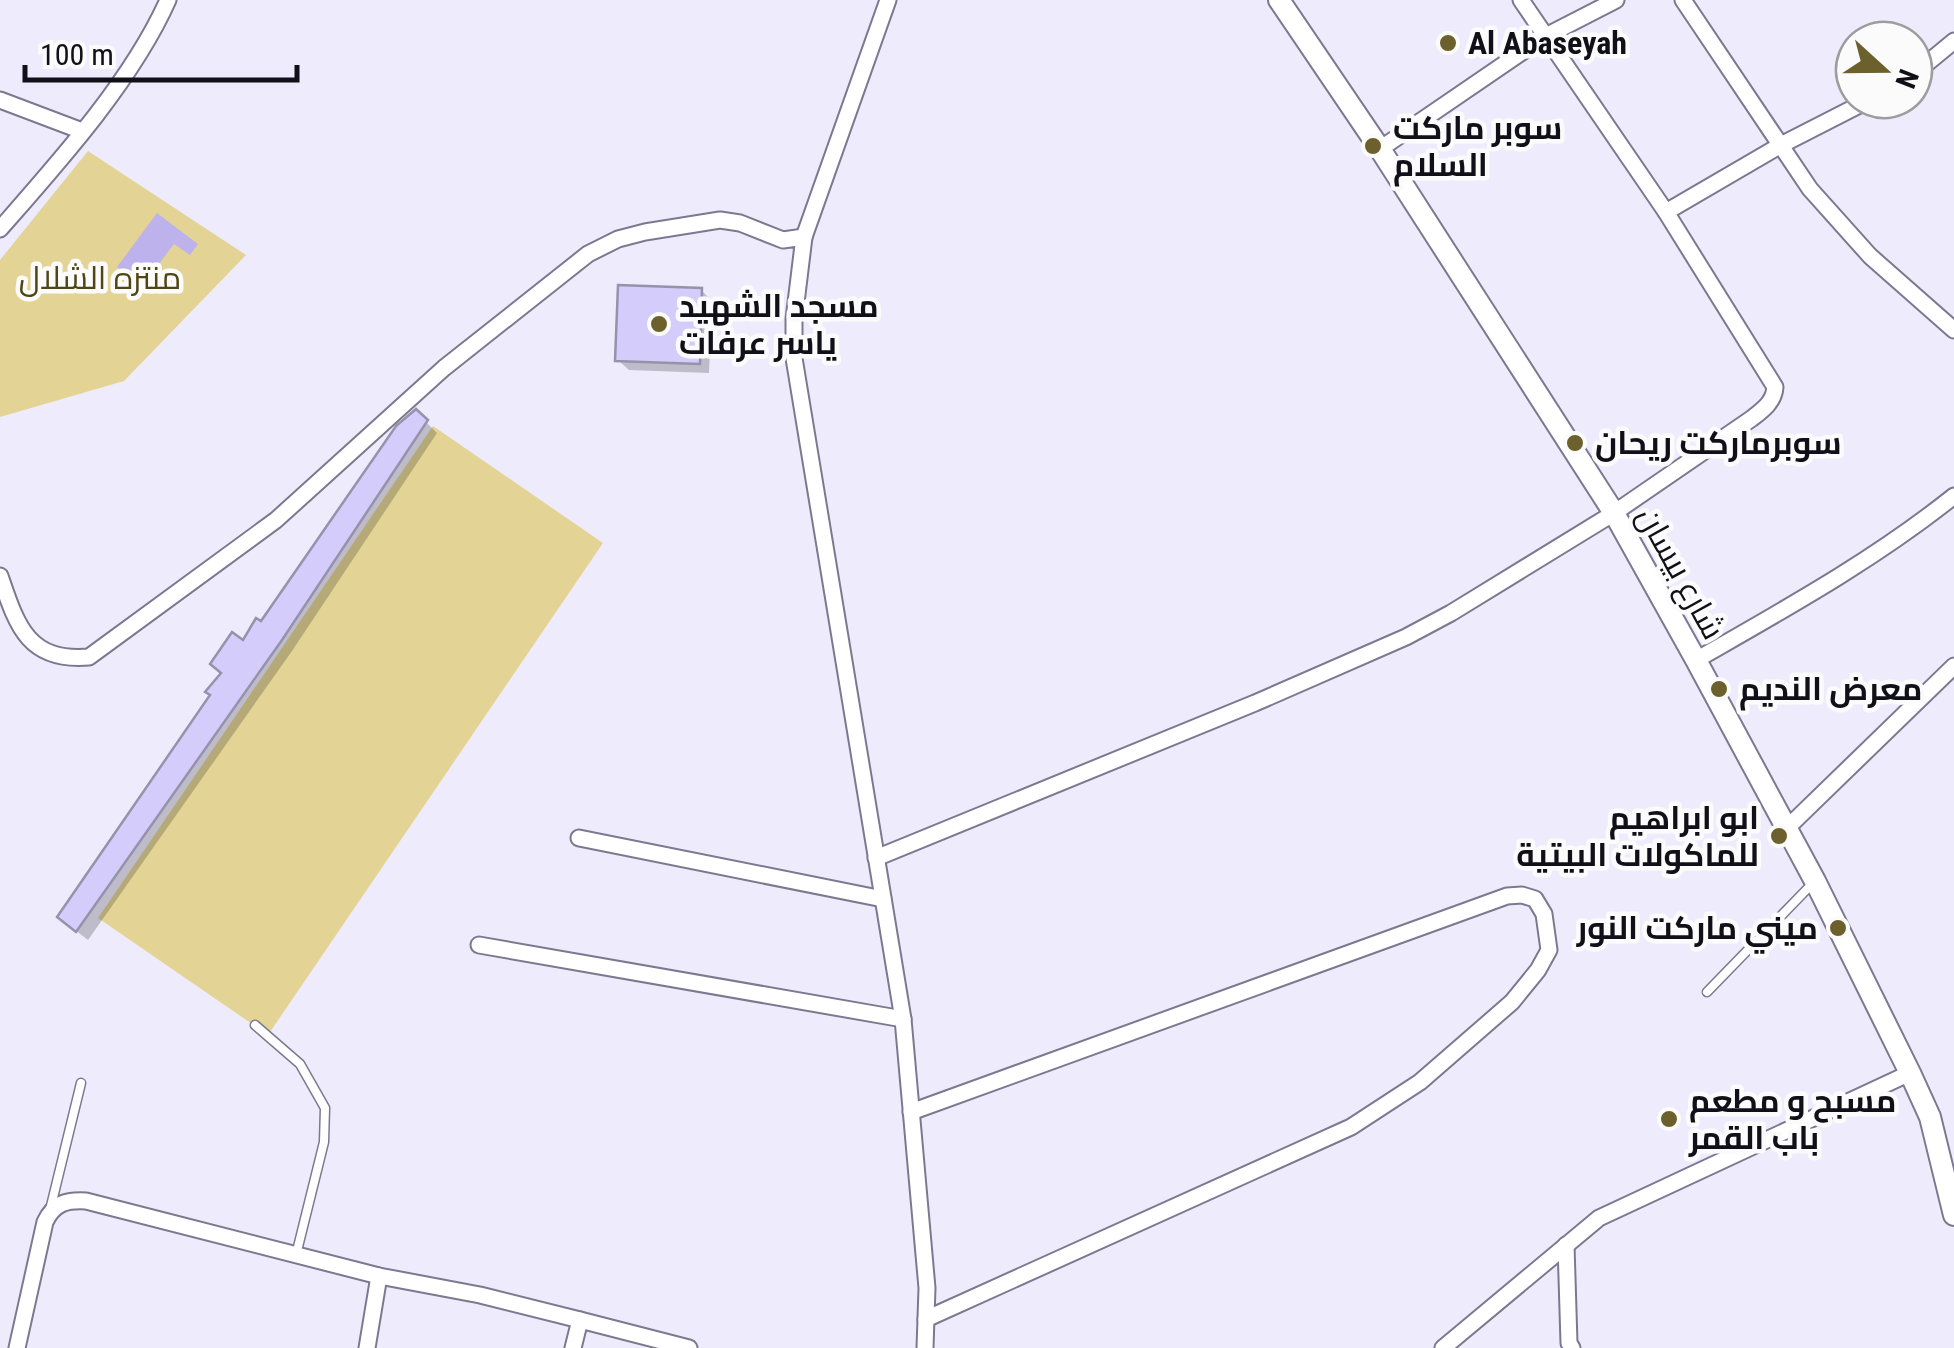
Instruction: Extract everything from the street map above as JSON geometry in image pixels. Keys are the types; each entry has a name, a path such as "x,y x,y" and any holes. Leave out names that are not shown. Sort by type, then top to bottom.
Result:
{"street":[{"path":"0,229 82,132 137,55 168,0"},
{"path":"888,0 804,237 794,319 794,358 903,1020 927,1288 925,1348"},
{"name":"شارع بيسان","path":"1279,0 1380,149 1614,513 1696,660 1815,881 1910,1073 1930,1118 1954,1215"},
{"path":"876,858 1255,703 1451,613 1614,513 1751,419 1774,396 1775,387 1666,212 1521,0"},
{"path":"1380,149 1544,37 1616,0"},
{"path":"1683,0 1810,189 1842,227 1954,330"},
{"path":"1934,58 1954,41"},
{"path":"0,100 82,132"},
{"path":"1666,212 1834,118"},
{"path":"0,576 26,638 67,658 89,657 276,520 444,368 588,254 618,239 645,232 720,220 784,240 804,237"},
{"path":"1696,660 1854,569 1905,536 1954,496"},
{"path":"1786,829 1954,666"},
{"path":"579,838 883,900"},
{"path":"911,1112 1506,896 1522,895 1535,900 1544,914 1549,950 1512,1002 1420,1082 1350,1128 926,1319"},
{"path":"479,945 903,1020"},
{"path":"1443,1348 1598,1218 1910,1073"},
{"path":"16,1348 50,1211 68,1200 86,1201 379,1276 480,1295 689,1348"},
{"path":"1566,1245 1572,1348"},
{"path":"367,1348 379,1276"},
{"path":"574,1348 580,1320"}],"lane":[{"path":"1707,992 1815,881"},
{"path":"255,1025 300,1064 324,1108 324,1142 296,1255"},
{"path":"50,1211 81,1083"}],"green space":[{"name":"منتزه الشلال","path":"88,151 246,255 124,381 0,417 0,260"},
{"path":"433,426 603,543 268,1035 98,918"}],"shaded area":[{"path":"157,213 198,244 190,255 174,244 142,286 117,267"}],"building":[{"name":"مسجد الشهيد ياسر عرفات","path":"618,285 702,288 700,364 615,361"},
{"path":"416,409 428,420 282,640 76,932 57,917 210,695 205,692 221,673 210,664 232,632 243,640 256,618 261,621 396,426"}],"place":[{"name":"Al Abaseyah","path":"1448,43"},
{"name":"سوبر ماركت السلام","path":"1373,146"},
{"name":"مسجد الشهيد ياسر عرفات","path":"659,324"},
{"name":"سوبرماركت ريحان","path":"1575,443"},
{"name":"معرض النديم","path":"1719,689"},
{"name":"ابو ابراهيم للماكولات البيتية","path":"1779,836"},
{"name":"ميني ماركت النور","path":"1838,928"},
{"name":"مسبح و مطعم باب القمر","path":"1669,1119"}]}
